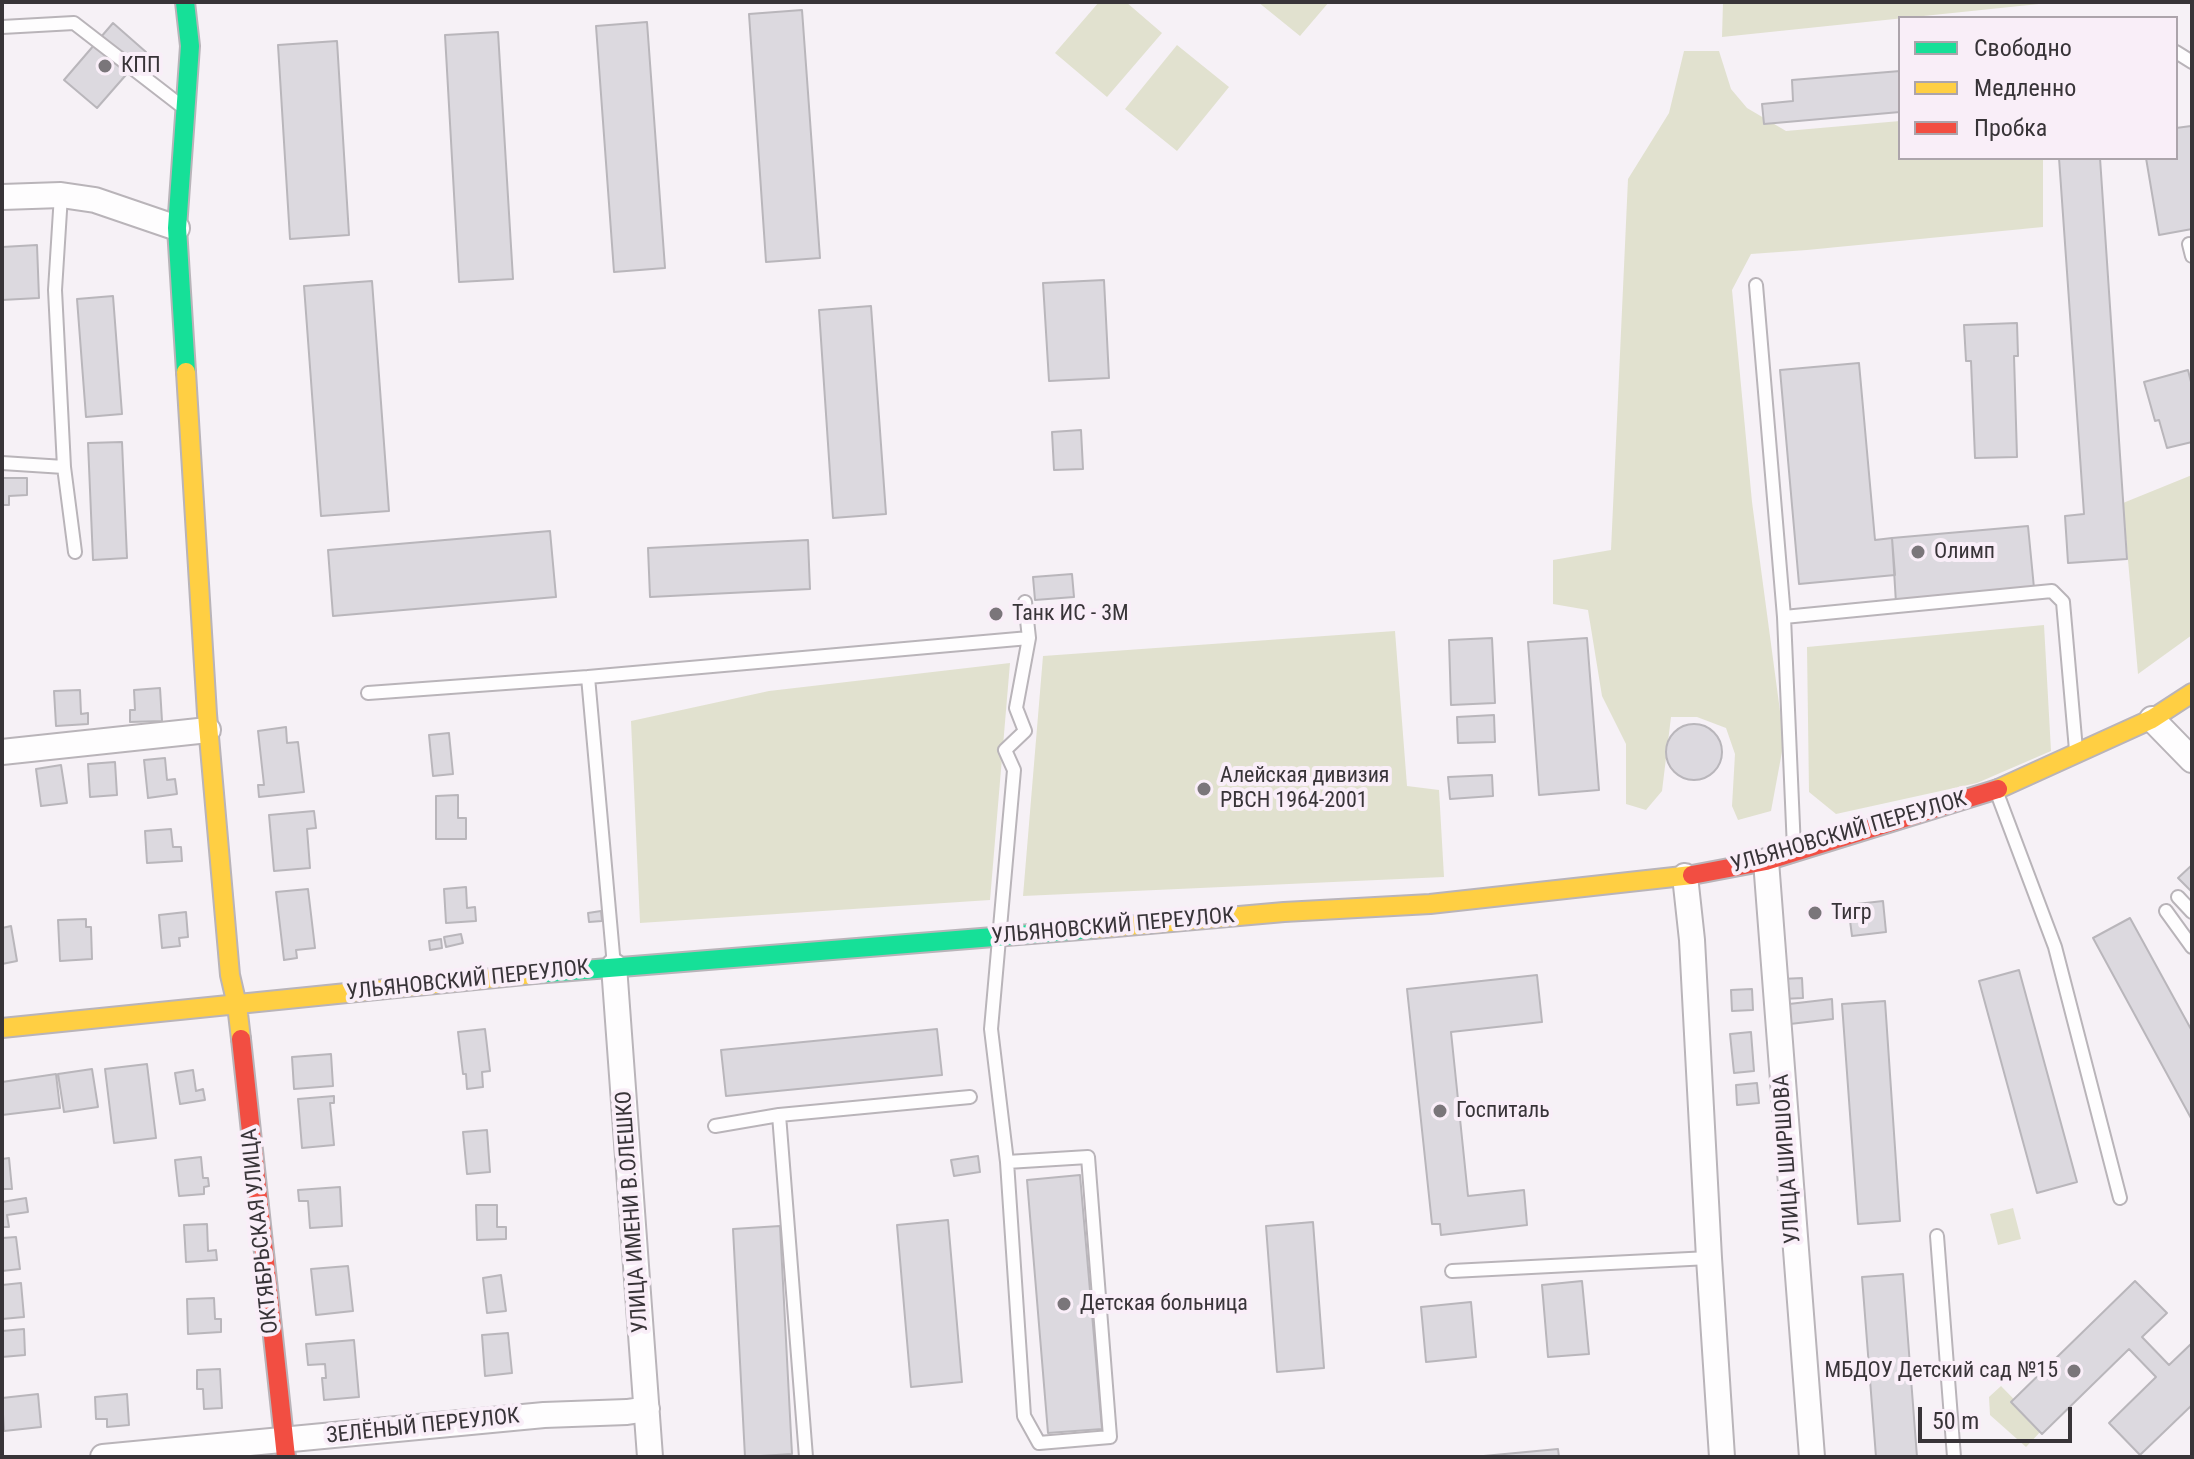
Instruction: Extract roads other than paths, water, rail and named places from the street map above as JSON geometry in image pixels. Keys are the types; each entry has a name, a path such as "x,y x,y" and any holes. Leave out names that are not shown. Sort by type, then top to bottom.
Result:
{"main road":[{"name":"ОКТЯБРЬСКАЯ УЛИЦА","path":"185,2 190,46 177,228 208,730 230,975 237,1005 285,1449"},
{"name":"УЛЬЯНОВСКИЙ ПЕРЕУЛОК","path":"2,1028 614,966 999,938 1284,912 1430,904 1685,876 1766,861 1996,790 2152,719 2192,693"}],"street":[{"path":"2,197 61,195 95,200 177,228"},
{"path":"2152,719 2192,760"},
{"path":"2,752 208,730"},
{"name":"УЛИЦА ШИРШОВА","path":"1766,861 1812,1457"},
{"path":"1685,876 1692,940 1722,1457"},
{"name":"УЛИЦА ИМЕНИ В.ОЛЕШКО","path":"614,966 650,1457"},
{"name":"ЗЕЛЁНЫЙ ПЕРЕУЛОК","path":"103,1457 285,1449 544,1415 647,1409"}],"lane":[{"path":"2,27 74,23 186,109"},
{"path":"61,195 55,290 64,467 75,552"},
{"path":"1756,285 1784,617 1794,852"},
{"path":"2,463 64,467"},
{"path":"1784,617 2052,591 2063,602 2077,753"},
{"path":"1007,1162 1088,1157 1110,1437 1039,1443 1024,1416 1007,1162 991,1029 1014,770 1005,750 1025,731 1016,708 1029,638 1025,602"},
{"path":"368,693 1029,638"},
{"path":"588,677 614,966"},
{"path":"1996,790 2055,947 2120,1198"},
{"path":"2178,897 2192,912"},
{"path":"2166,911 2192,947"},
{"path":"715,1126 779,1115 970,1097"},
{"path":"779,1115 806,1457"},
{"path":"1937,1236 1954,1457"},
{"path":"1452,1271 1709,1258"}],"place":[{"name":"КПП","path":"105,66"},
{"name":"Олимп","path":"1918,552"},
{"name":"Танк ИС - 3М","path":"996,614"},
{"name":"Алейская дивизия РВСН 1964-2001","path":"1204,789"},
{"name":"Тигр","path":"1815,913"},
{"name":"Госпиталь","path":"1440,1111"},
{"name":"Детская больница","path":"1064,1304"},
{"name":"МБДОУ Детский сад №15","path":"2074,1371"}]}
